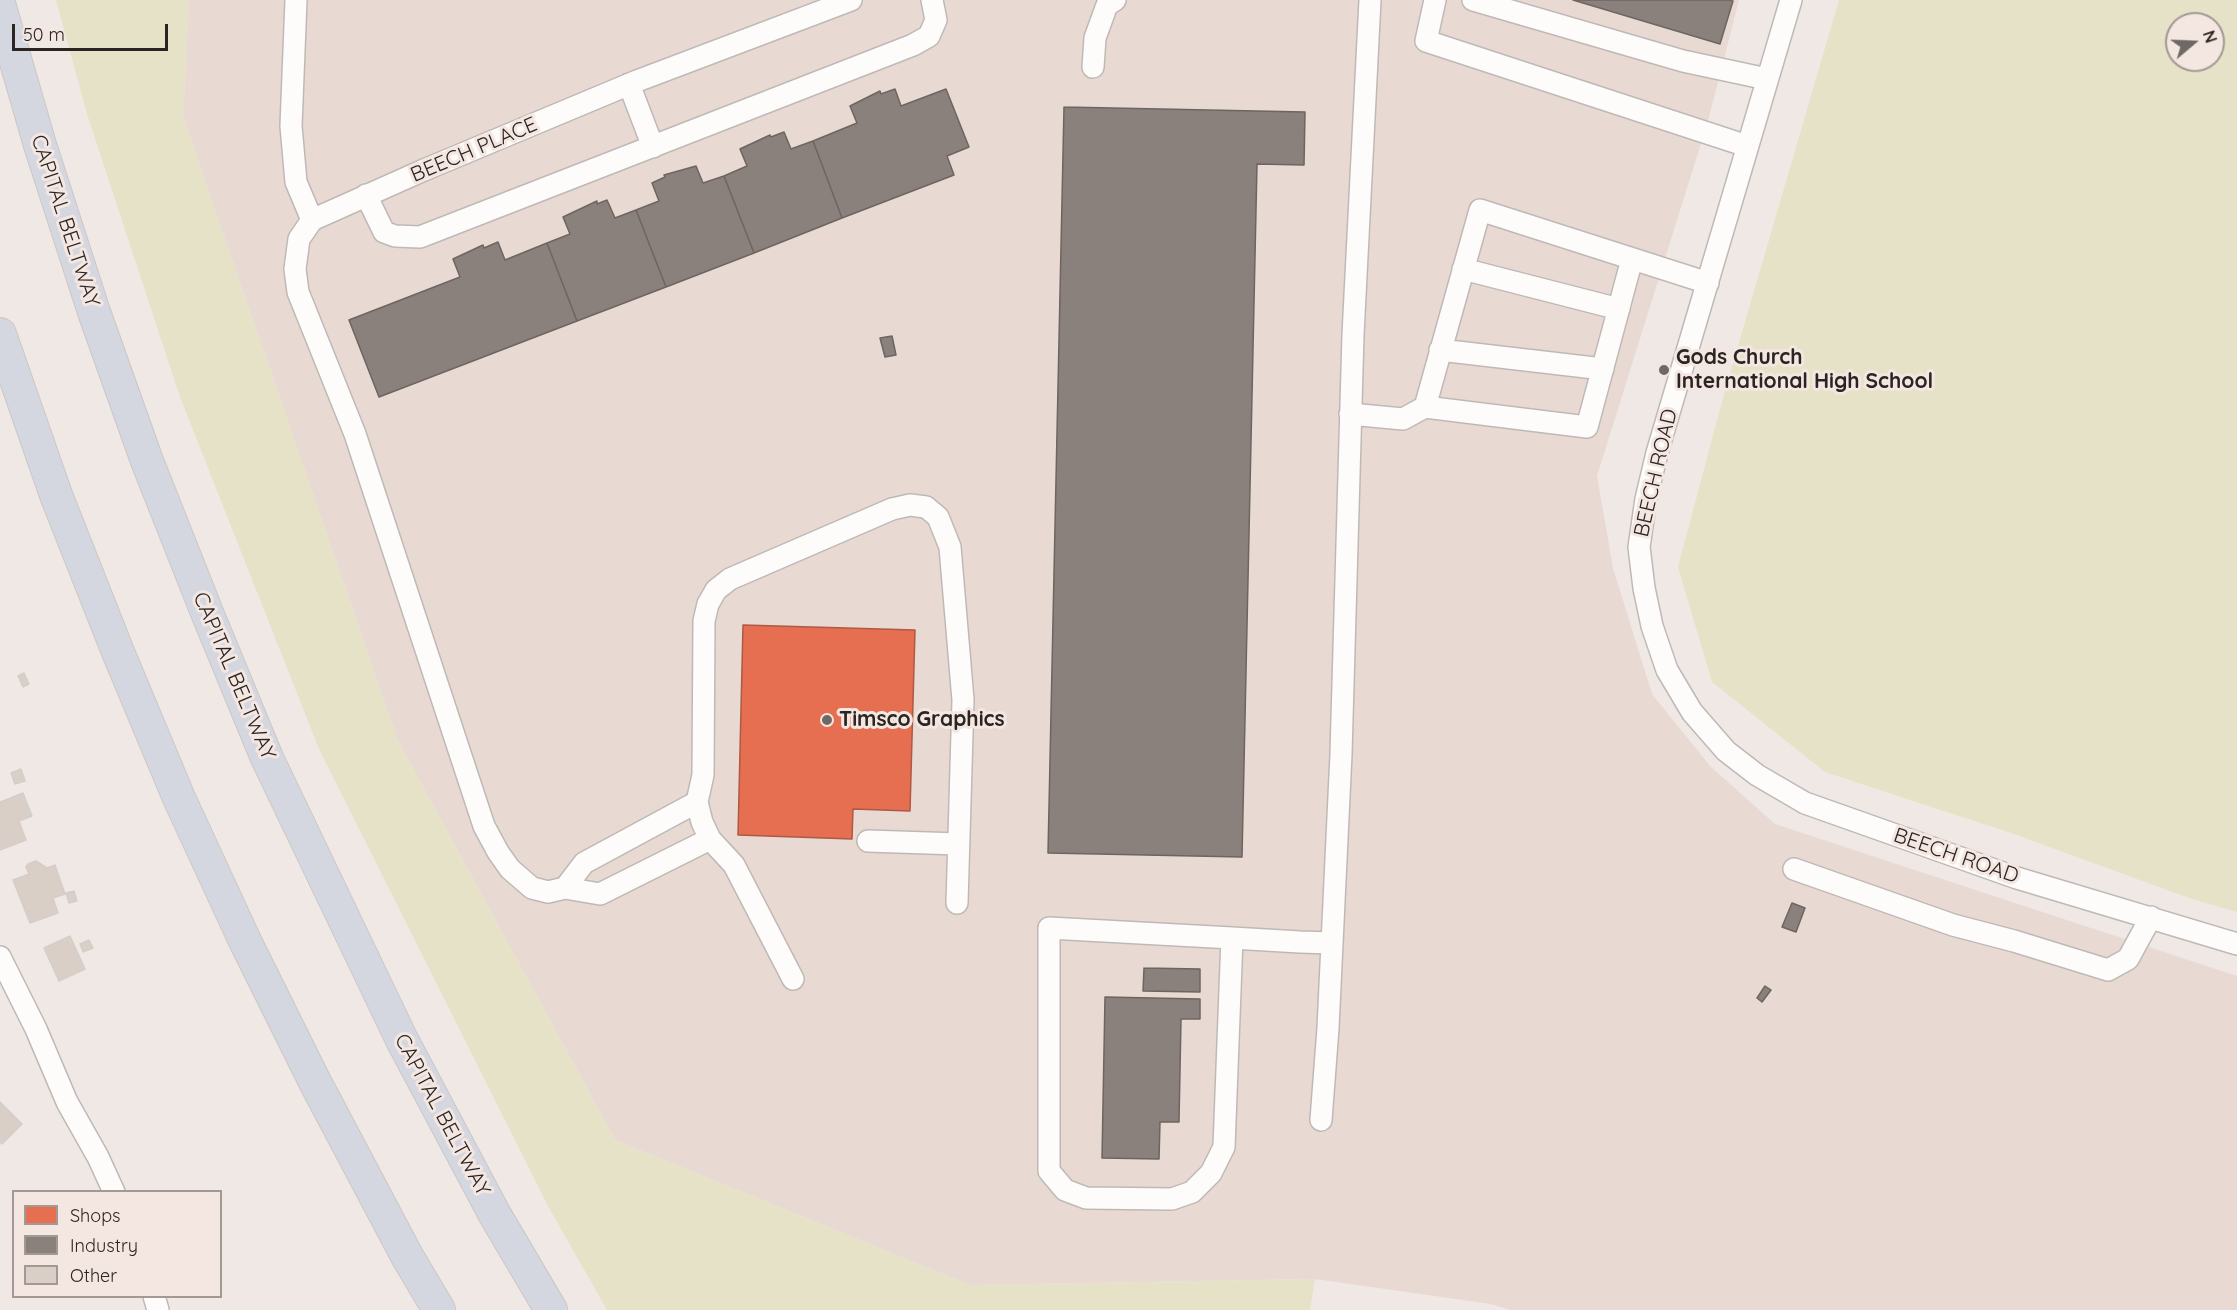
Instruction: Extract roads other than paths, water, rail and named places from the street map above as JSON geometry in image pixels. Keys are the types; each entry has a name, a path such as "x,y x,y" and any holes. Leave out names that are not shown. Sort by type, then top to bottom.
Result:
{"highway":[{"name":"CAPITAL BELTWAY","path":"0,7 40,145 94,312 147,461 263,747 402,1040 495,1215 551,1310"},
{"path":"0,334 56,495 179,798 245,940 310,1071 407,1256 439,1310"}],"street":[{"path":"296,0 291,126 296,182 312,220 299,239 295,269 298,292 355,434 484,826 510,869 532,888 548,892 566,888 600,894 710,839"},
{"name":"BEECH PLACE","path":"312,220 629,84 851,0"},
{"path":"366,195 384,232 395,236 420,237 913,45 929,36 936,20 932,0"},
{"path":"1093,67 1095,39 1107,5 1115,0"},
{"path":"1322,1120 1341,754 1350,414 1370,0"},
{"path":"1435,0 1426,41 1747,146"},
{"path":"1473,0 1683,61 1767,79"},
{"name":"BEECH ROAD","path":"1791,0 1657,453 1646,499 1639,547 1644,588 1652,626 1667,670 1692,712 1726,751 1757,775 1805,803 2017,878 2237,944"},
{"path":"629,84 653,147"},
{"path":"1425,407 1480,210 1708,283"},
{"path":"1350,414 1403,419 1425,407 1587,427 1632,259"},
{"path":"1463,269 1619,309"},
{"path":"1440,350 1603,369"},
{"path":"793,980 734,865 710,839 702,822 697,802 703,774 704,621 708,604 716,590 730,579 892,509 910,505 926,507 938,517 950,548 953,571 963,700 957,903"},
{"path":"566,888 584,863 697,802"},
{"path":"868,841 958,844"},
{"path":"1794,869 1953,925 2108,970 2128,959 2151,917"},
{"path":"1232,938 1224,1147 1211,1173 1192,1192 1172,1199 1086,1198 1065,1190 1049,1171 1049,928 1332,943"},
{"path":"0,957 36,1029 67,1102 114,1190"}],"place":[{"name":"Gods Church International High School","path":"1664,370"},
{"name":"Timsco Graphics","path":"827,720"}]}
